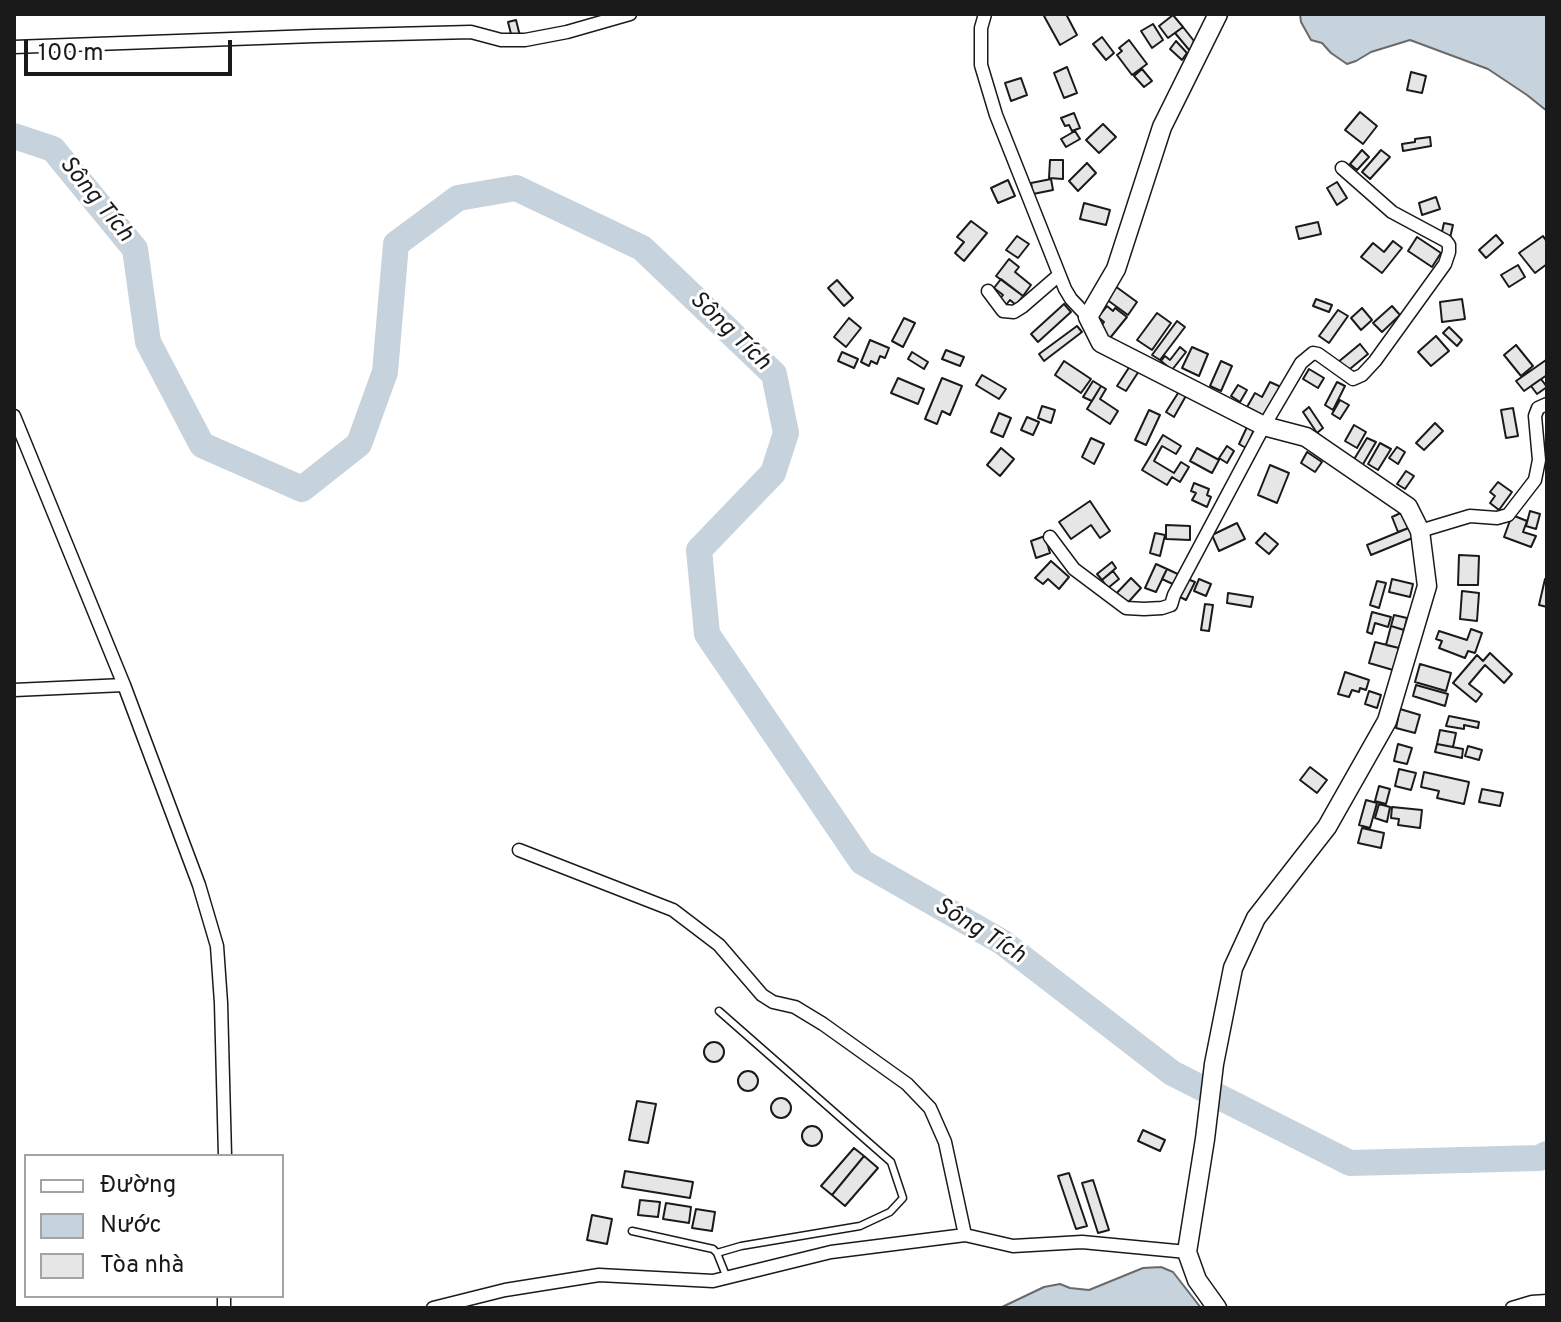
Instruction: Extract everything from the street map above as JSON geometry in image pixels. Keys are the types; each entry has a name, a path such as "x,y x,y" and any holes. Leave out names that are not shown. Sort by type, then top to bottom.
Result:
{"street":[{"path":"14,47 455,32 471,32 501,40 525,40 630,14"},
{"path":"985,14 981,28 981,65 996,115 1059,275 1071,299 1088,317 1101,343 1264,426 1306,437 1408,507 1420,531 1427,586 1387,721 1327,827 1256,918 1233,968 1214,1064 1187,1252 1197,1280 1217,1308"},
{"path":"1088,317 1116,269 1162,127 1218,14"},
{"path":"1050,537 1074,569 1126,608 1153,609 1171,605 1264,426 1301,363 1307,356 1318,354 1353,379 1362,375 1375,361 1445,264 1449,245 1392,212 1342,168"},
{"path":"988,291 1003,311 1014,312 1059,275"},
{"path":"1420,531 1470,516 1497,518 1508,515 1535,480 1539,460 1535,416 1538,408 1547,404"},
{"path":"14,416 124,685 199,885 217,946 225,1154"},
{"path":"14,690 124,685"},
{"path":"519,850 673,910 719,945 762,995 814,1018 907,1084 930,1108 945,1142 965,1235"},
{"path":"433,1308 505,1290 599,1275 713,1281 831,1252 965,1235 1013,1246 1082,1242 1187,1252"},
{"path":"1512,1308 1547,1301"}],"lane":[{"path":"717,1253 741,1246 860,1226 890,1212 903,1198 891,1162 719,1011"},
{"path":"632,1231 713,1249 727,1278"}],"water":[{"path":"1300,14 1547,14 1547,111 1488,69 1410,40 1371,52 1347,64 1322,43 1311,40"},
{"path":"1161,1267 1173,1272 1201,1308 1000,1308 1044,1287 1060,1284 1089,1290 1143,1268"}],"building":[{"path":"1066,14 1077,35 1060,45 1044,16"},
{"path":"1173,15 1183,27 1168,38 1159,26"},
{"path":"516,20 520,36 512,38 508,22"},
{"path":"1153,24 1163,40 1152,48 1141,31"},
{"path":"1183,27 1194,41 1190,51 1175,33"},
{"path":"1102,37 1114,53 1106,60 1093,44"},
{"path":"1129,40 1147,64 1132,75 1117,55 1122,51 1119,48"},
{"path":"1176,41 1187,53 1182,60 1170,49"},
{"path":"1067,67 1077,93 1064,98 1054,73"},
{"path":"1142,69 1152,81 1144,87 1134,76"},
{"path":"1411,72 1426,76 1422,93 1407,90"},
{"path":"1021,78 1027,95 1011,101 1005,83"},
{"path":"1360,112 1377,126 1363,144 1345,130"},
{"path":"1074,113 1080,128 1072,131 1061,118"},
{"path":"1103,124 1116,137 1099,153 1086,140"},
{"path":"1075,131 1080,139 1066,147 1061,139"},
{"path":"1430,137 1431,146 1403,151 1402,144"},
{"path":"1362,150 1369,157 1357,170 1350,164"},
{"path":"1381,150 1390,157 1370,179 1362,172"},
{"path":"1050,160 1063,160 1063,179 1049,178"},
{"path":"1087,163 1096,173 1078,191 1069,181"},
{"path":"1051,179 1053,190 1033,194 1031,183"},
{"path":"1008,180 1015,196 998,203 991,188"},
{"path":"1337,182 1347,198 1337,205 1327,188"},
{"path":"1436,197 1440,209 1422,215 1419,203"},
{"path":"1084,203 1110,210 1106,225 1080,219"},
{"path":"971,221 987,233 964,261 955,253 964,242 957,237"},
{"path":"1318,222 1321,234 1299,239 1296,227"},
{"path":"1444,223 1453,225 1450,238 1441,236"},
{"path":"1496,235 1503,243 1486,258 1479,250"},
{"path":"1017,236 1029,244 1018,258 1006,250"},
{"path":"1543,236 1547,242 1547,264 1535,273 1519,253"},
{"path":"1417,237 1441,253 1432,267 1408,251"},
{"path":"1393,241 1402,248 1382,273 1361,257 1373,243 1384,252"},
{"path":"1009,259 1019,267 1015,272 1031,285 1023,296 996,276"},
{"path":"1518,265 1525,277 1509,287 1501,275"},
{"path":"1001,279 1023,296 1016,305 1010,300 1006,305 999,300 1003,295 994,288"},
{"path":"837,280 853,298 844,306 828,288"},
{"path":"1115,286 1137,302 1128,315 1106,299"},
{"path":"1316,299 1332,305 1329,312 1313,306"},
{"path":"1462,299 1465,319 1442,322 1440,302"},
{"path":"1064,304 1071,312 1038,342 1031,334"},
{"path":"1107,306 1127,317 1110,338 1099,329 1104,322 1098,317"},
{"path":"1392,306 1400,315 1382,332 1373,323"},
{"path":"1362,308 1372,320 1361,330 1351,318"},
{"path":"1338,310 1348,316 1329,343 1319,336"},
{"path":"1157,313 1171,323 1152,350 1137,340"},
{"path":"849,318 861,328 846,347 834,337"},
{"path":"904,318 915,323 903,347 892,341"},
{"path":"1177,321 1185,327 1160,360 1152,355"},
{"path":"1077,326 1082,332 1044,361 1039,354"},
{"path":"1449,327 1462,340 1457,346 1443,333"},
{"path":"1436,336 1449,351 1431,366 1418,352"},
{"path":"870,340 889,348 885,358 880,356 877,364 871,361 869,366 861,362"},
{"path":"1360,344 1368,354 1345,373 1337,363"},
{"path":"1516,345 1533,366 1521,376 1504,355"},
{"path":"1180,347 1186,352 1172,370 1161,361 1165,356 1170,360"},
{"path":"1192,347 1208,354 1199,376 1182,368"},
{"path":"946,350 964,357 960,366 942,359"},
{"path":"842,352 858,359 854,368 838,361"},
{"path":"912,352 928,362 924,369 908,359"},
{"path":"1546,360 1547,375 1524,391 1516,381"},
{"path":"1064,361 1091,379 1081,393 1055,375"},
{"path":"1221,361 1232,366 1221,391 1210,386"},
{"path":"1130,366 1139,371 1126,391 1117,386"},
{"path":"1309,369 1324,378 1318,388 1303,379"},
{"path":"982,375 1006,389 999,399 976,385"},
{"path":"898,378 924,389 918,404 891,393"},
{"path":"942,378 962,386 950,415 942,411 937,424 925,419"},
{"path":"1541,379 1547,387 1537,394 1531,386"},
{"path":"1093,381 1101,386 1092,401 1083,397"},
{"path":"1270,382 1281,387 1266,417 1247,407 1255,393 1262,397"},
{"path":"1337,382 1345,386 1333,410 1325,405"},
{"path":"1238,385 1247,390 1240,402 1231,396"},
{"path":"1101,386 1106,389 1100,399 1118,411 1110,424 1087,409"},
{"path":"1180,390 1187,394 1174,417 1166,412"},
{"path":"1340,400 1349,405 1340,419 1332,414"},
{"path":"1042,406 1055,410 1051,423 1038,418"},
{"path":"1309,407 1323,428 1317,433 1303,412"},
{"path":"1513,408 1518,436 1506,438 1501,410"},
{"path":"1149,410 1160,415 1146,445 1135,440"},
{"path":"999,413 1011,418 1003,437 991,432"},
{"path":"1027,417 1039,422 1033,435 1021,430"},
{"path":"1435,423 1443,431 1424,450 1416,443"},
{"path":"1354,425 1366,432 1357,448 1345,441"},
{"path":"1247,427 1254,430 1246,448 1239,444"},
{"path":"1163,435 1181,446 1176,454 1162,446 1154,461 1174,473 1181,462 1189,467 1180,482 1172,477 1167,485 1142,470"},
{"path":"1091,438 1104,444 1094,464 1082,457"},
{"path":"1367,438 1376,442 1362,466 1353,461"},
{"path":"1380,443 1391,449 1378,470 1368,464"},
{"path":"1227,446 1234,451 1227,463 1219,458"},
{"path":"1397,447 1405,452 1398,464 1389,458"},
{"path":"1001,448 1014,459 1000,476 987,465"},
{"path":"1197,448 1219,460 1212,473 1190,461"},
{"path":"1307,452 1322,462 1315,472 1301,463"},
{"path":"1270,465 1289,473 1277,503 1258,495"},
{"path":"1406,471 1414,476 1405,489 1397,484"},
{"path":"1498,482 1512,492 1499,510 1490,503 1495,496 1490,492"},
{"path":"1194,483 1209,489 1207,495 1211,497 1207,507 1192,500 1196,493 1191,491"},
{"path":"1090,501 1110,531 1100,538 1091,525 1071,539 1059,522"},
{"path":"1405,511 1411,527 1398,532 1392,517"},
{"path":"1530,511 1540,514 1536,529 1526,526"},
{"path":"1512,515 1527,521 1523,532 1536,536 1531,547 1504,537"},
{"path":"1237,523 1245,539 1219,551 1212,535"},
{"path":"1166,525 1190,526 1190,540 1166,539"},
{"path":"1411,527 1415,537 1371,555 1367,545"},
{"path":"1155,533 1165,535 1160,556 1150,553"},
{"path":"1265,533 1278,544 1269,554 1256,543"},
{"path":"1045,536 1050,553 1036,558 1031,541"},
{"path":"1459,555 1479,556 1478,585 1458,585"},
{"path":"1051,561 1069,577 1059,589 1048,579 1043,584 1035,578"},
{"path":"1112,562 1116,568 1102,580 1097,574"},
{"path":"1156,564 1167,569 1156,592 1145,588"},
{"path":"1167,569 1182,576 1177,586 1162,579"},
{"path":"1113,571 1119,579 1108,588 1102,580"},
{"path":"1131,578 1141,588 1124,607 1113,597"},
{"path":"1185,578 1195,582 1186,600 1176,595"},
{"path":"1199,579 1211,584 1206,596 1194,591"},
{"path":"1392,579 1413,584 1410,597 1389,592"},
{"path":"1547,580 1547,607 1539,605"},
{"path":"1377,581 1386,583 1379,608 1370,605"},
{"path":"1462,591 1479,593 1477,621 1460,619"},
{"path":"1228,593 1253,597 1251,607 1227,603"},
{"path":"1205,604 1213,605 1209,631 1201,630"},
{"path":"1372,612 1391,617 1388,627 1375,623 1372,634 1367,632"},
{"path":"1394,615 1407,618 1404,630 1391,626"},
{"path":"1391,626 1404,630 1399,648 1386,645"},
{"path":"1471,629 1482,633 1475,653 1468,651 1465,658 1439,648 1442,641 1436,639 1439,631 1467,640"},
{"path":"1375,642 1399,648 1393,670 1369,663"},
{"path":"1490,653 1512,674 1504,683 1485,665 1469,684 1482,694 1476,702 1453,683 1477,655 1483,661"},
{"path":"1420,664 1451,673 1446,691 1415,682"},
{"path":"1345,672 1369,680 1366,690 1352,690 1349,697 1338,694"},
{"path":"1416,685 1448,694 1445,706 1413,696"},
{"path":"1369,691 1381,695 1377,708 1365,704"},
{"path":"1400,709 1420,715 1415,733 1396,728"},
{"path":"1449,716 1479,722 1478,728 1446,726"},
{"path":"1440,730 1456,733 1453,747 1437,744"},
{"path":"1398,744 1412,748 1407,764 1394,761"},
{"path":"1437,744 1463,749 1462,758 1435,752"},
{"path":"1468,746 1482,750 1479,760 1465,756"},
{"path":"1310,767 1327,780 1317,793 1300,780"},
{"path":"1399,769 1416,773 1411,790 1395,786"},
{"path":"1424,772 1469,782 1464,804 1437,798 1439,791 1421,787"},
{"path":"1379,786 1390,789 1386,804 1375,801"},
{"path":"1482,789 1503,793 1500,806 1479,802"},
{"path":"1366,800 1377,803 1370,828 1359,825"},
{"path":"1379,804 1390,807 1387,822 1375,818"},
{"path":"1392,807 1422,810 1420,828 1398,825 1399,819 1391,818"},
{"path":"1362,828 1384,833 1381,848 1358,843"},
{"path":"710,1042 718,1042 724,1052 718,1062 710,1062 704,1056 704,1048"},
{"path":"744,1071 752,1071 758,1081 752,1091 744,1091 738,1085 738,1077"},
{"path":"777,1098 785,1098 791,1108 785,1118 777,1118 771,1112 771,1104"},
{"path":"637,1101 656,1104 648,1143 629,1140"},
{"path":"808,1126 816,1126 822,1136 816,1146 808,1146 802,1140 802,1132"},
{"path":"1143,1130 1165,1140 1160,1151 1138,1141"},
{"path":"854,1148 864,1156 832,1195 821,1186"},
{"path":"864,1156 878,1168 845,1206 832,1195"},
{"path":"625,1171 693,1182 690,1198 622,1187"},
{"path":"1069,1173 1087,1226 1076,1229 1058,1176"},
{"path":"1093,1180 1109,1230 1098,1233 1082,1183"},
{"path":"640,1200 660,1202 658,1217 638,1215"},
{"path":"666,1203 691,1207 689,1223 663,1219"},
{"path":"696,1209 715,1212 712,1231 692,1228"},
{"path":"592,1215 612,1219 607,1244 587,1240"}],"waterway":[{"name":"Sông Tích","path":"14,136 53,149 135,249 148,342 202,445 302,489 359,444 385,372 396,244 458,198 516,188 642,248 774,374 786,433 773,473 699,550 707,634 862,862 1002,942 1172,1073 1350,1163 1539,1158 1547,1154"}]}
